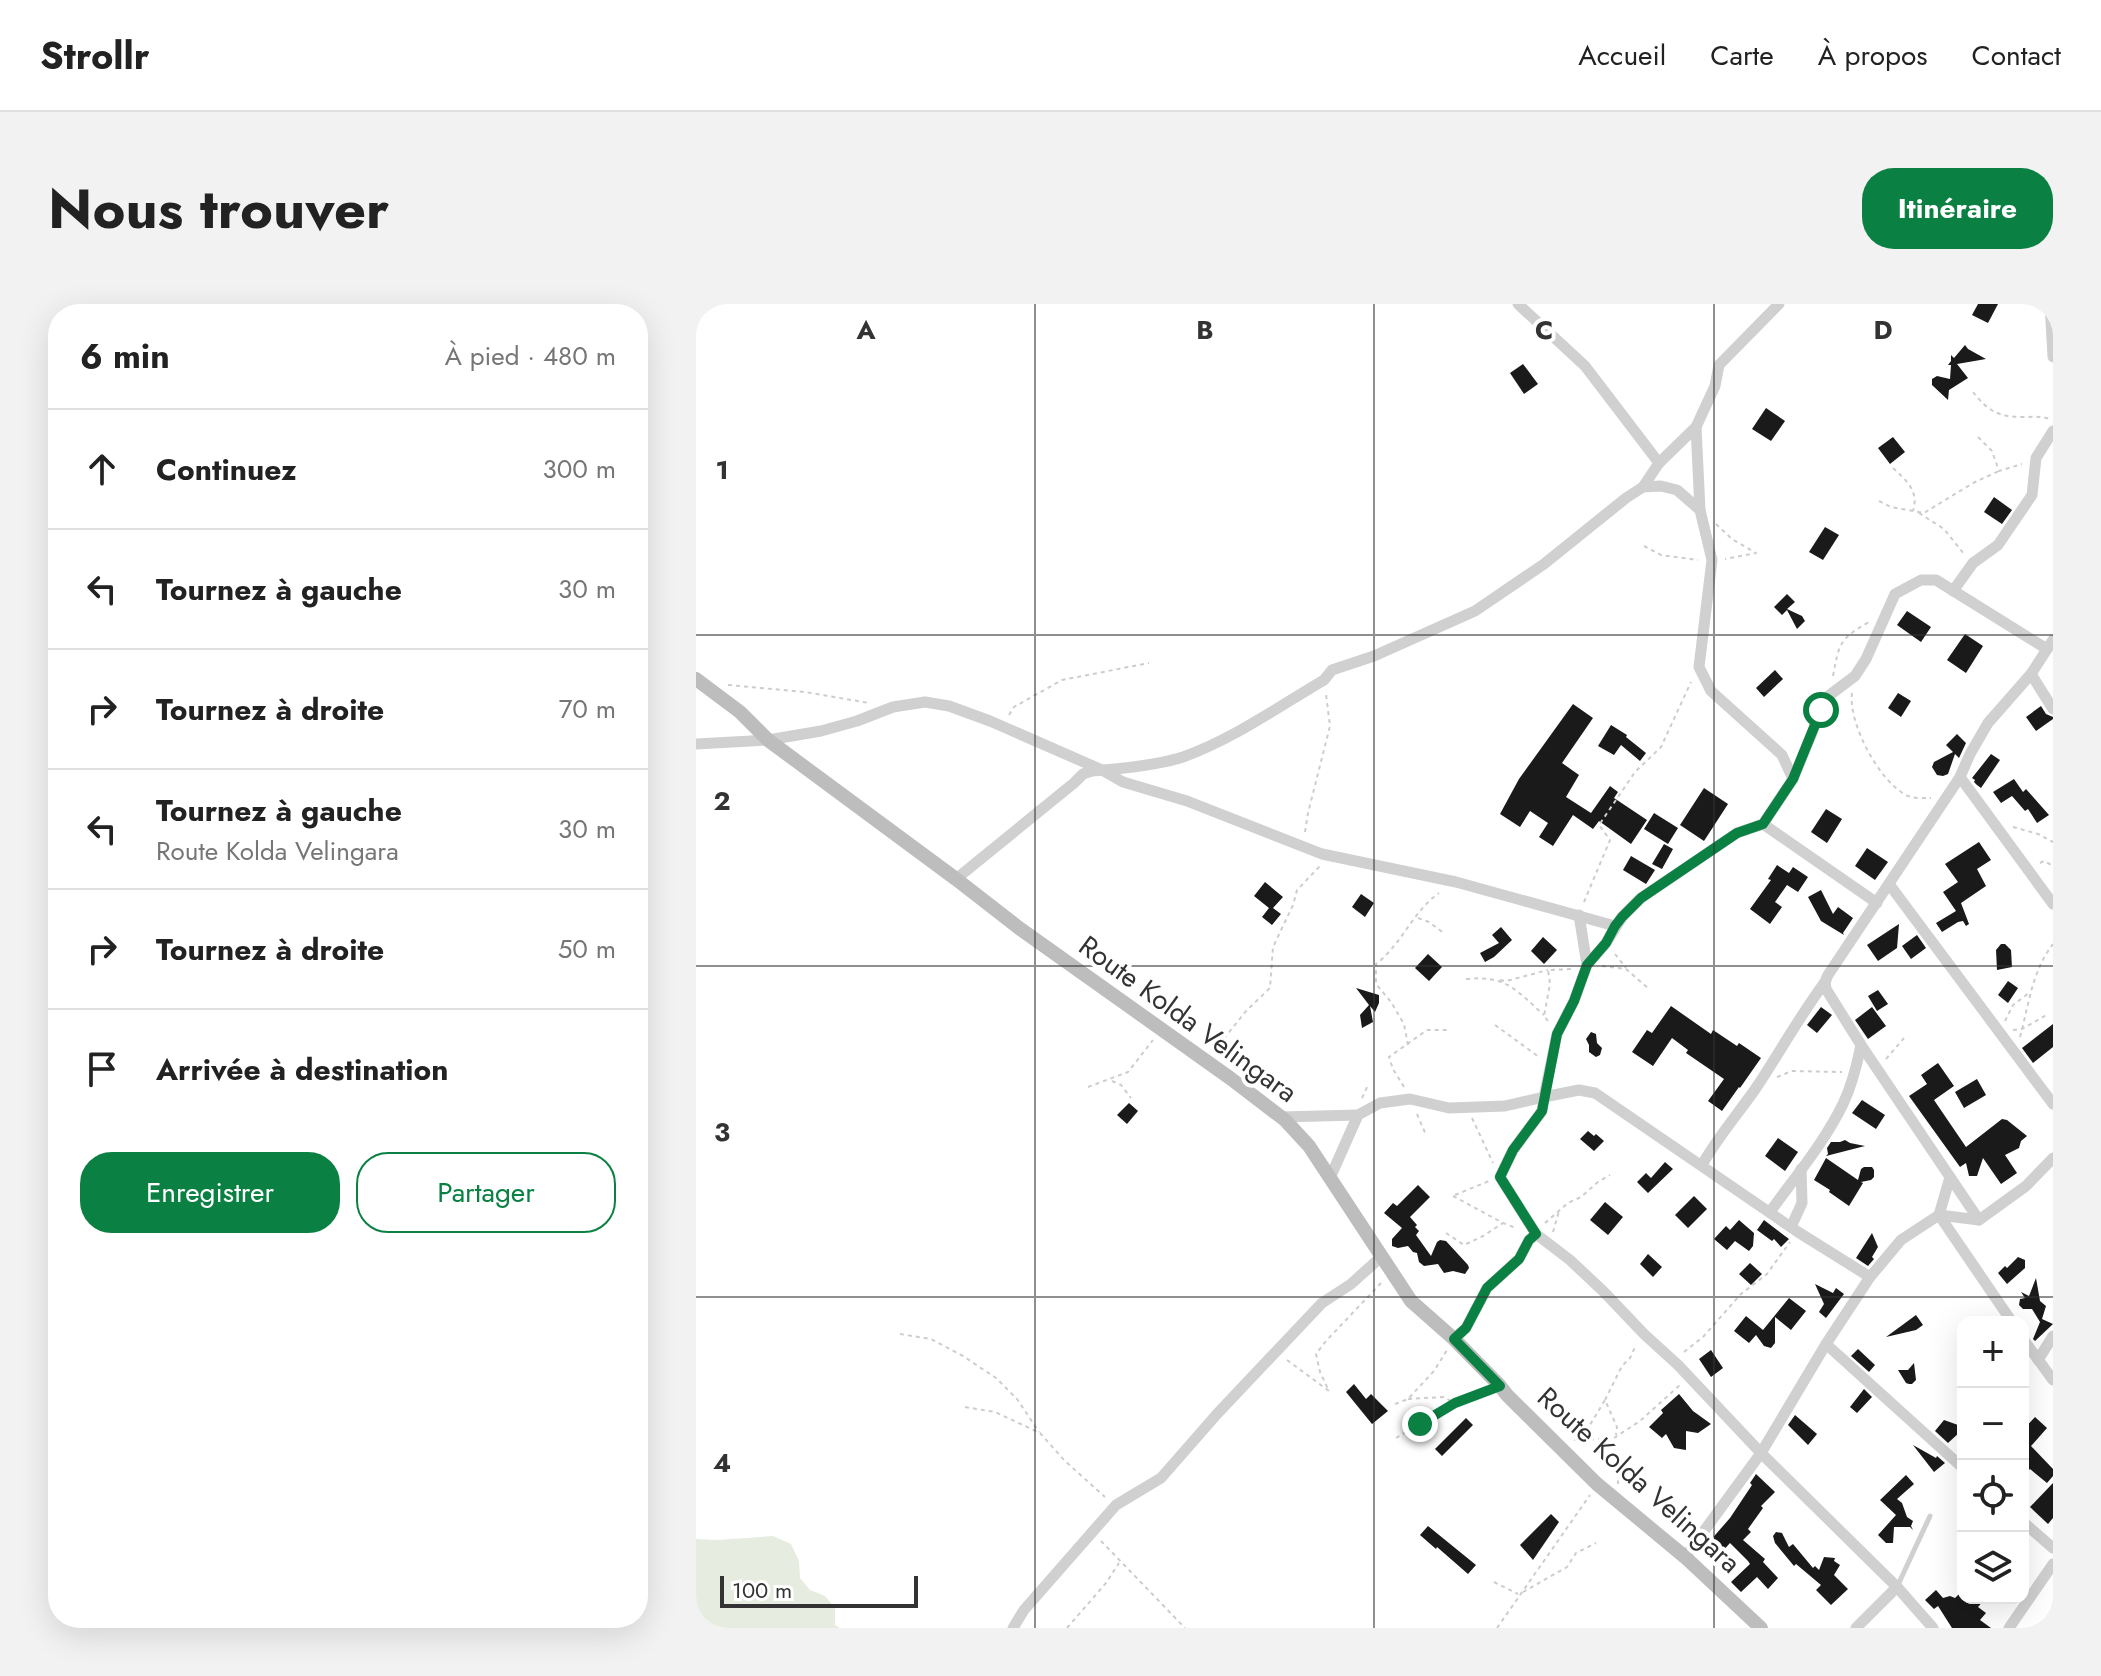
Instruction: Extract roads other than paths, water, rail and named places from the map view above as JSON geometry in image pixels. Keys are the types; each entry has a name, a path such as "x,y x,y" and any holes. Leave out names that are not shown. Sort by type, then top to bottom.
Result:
{"main road":[{"name":"Route Kolda Velingara","path":"696,679 740,712 768,740 1019,928 1281,1117 1309,1146 1411,1301 1454,1339 1597,1484 1685,1557 1761,1628"}],"street":[{"path":"1518,304 1585,366 1659,463"},
{"path":"956,879 1083,774 1180,758 1209,746 1324,680 1332,670 1374,656 1475,611 1544,564 1643,487 1659,463 1696,427 1715,386 1719,365 1779,304"},
{"path":"2050,304 2053,357"},
{"path":"1696,427 1700,510 1712,560 1699,667 1711,691 1782,755 1793,779"},
{"path":"1953,591 1973,563 1998,545 2032,495 2035,464 2053,431"},
{"path":"1643,487 1661,486 1677,490 1700,510"},
{"path":"1702,1165 1960,777 1988,723 2031,674 2050,644 1936,580 1921,580 1895,594 1866,659 1855,676 1827,697 1793,779 1763,824 1737,833 1641,898 1615,926 1606,943 1587,965 1574,1001 1557,1034 1542,1111 1513,1150 1500,1177 1536,1234 1604,1292 1678,1365 1761,1453 1897,1587 1933,1628"},
{"path":"2031,674 2053,709"},
{"path":"696,744 768,740 821,731 893,707 925,702 949,706 1102,770 1123,782 1187,801 1330,855 1442,879 1615,926"},
{"path":"1960,777 2053,904"},
{"path":"1763,824 1877,903"},
{"path":"1889,884 2053,1104"},
{"path":"1579,915 1587,965"},
{"path":"1825,982 1826,989 1861,1045 1979,1220"},
{"path":"1770,1212 1842,1104 1861,1045"},
{"path":"1281,1117 1358,1115 1380,1103 1410,1099 1449,1108 1505,1106 1579,1090 1595,1093 1870,1277"},
{"path":"1330,1178 1358,1115"},
{"path":"1685,1557 1761,1453 1870,1277 1901,1240 1939,1215 1979,1220 2026,1186 2053,1158"},
{"path":"1794,1229 1802,1203 1801,1169"},
{"path":"1939,1215 1950,1177"},
{"path":"1939,1215 2008,1316"},
{"path":"1454,1339 1466,1328 1487,1288 1519,1259 1529,1240 1536,1234"},
{"path":"1013,1628 1024,1610 1116,1505 1161,1478 1322,1303 1351,1284 1381,1257"},
{"path":"2038,1360 2053,1336"},
{"path":"1826,1344 1957,1463"},
{"path":"2029,1347 2053,1380"},
{"path":"2029,1527 2053,1548"},
{"path":"2009,1628 2053,1564"},
{"path":"1856,1628 1897,1587"}],"lane":[{"path":"1897,1587 1930,1516"}]}
